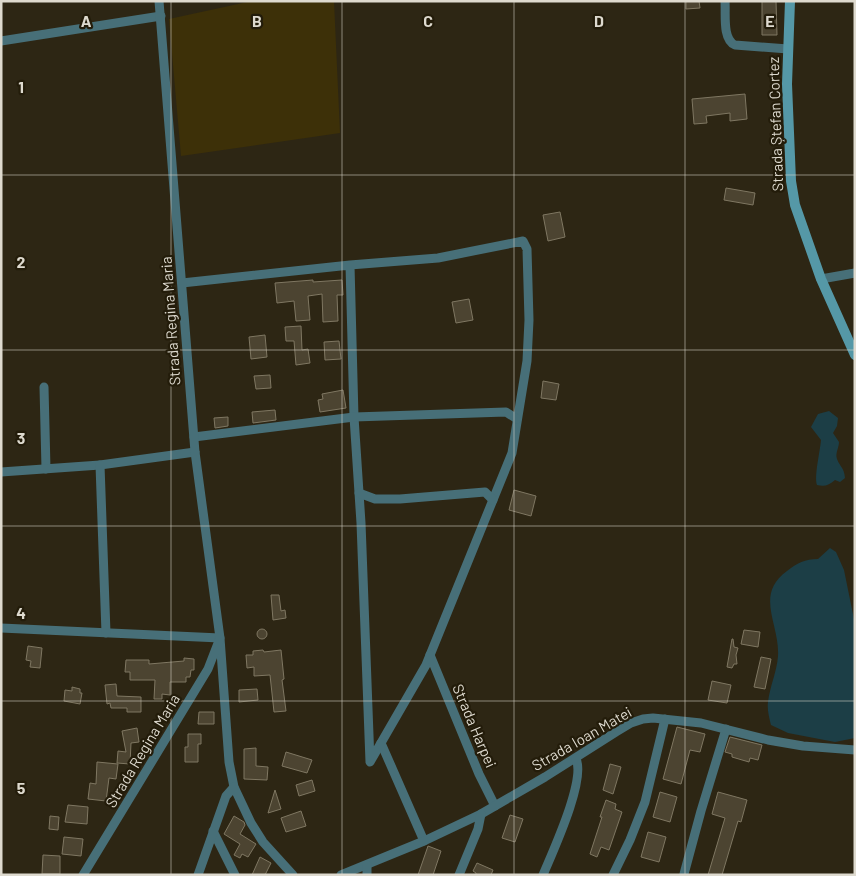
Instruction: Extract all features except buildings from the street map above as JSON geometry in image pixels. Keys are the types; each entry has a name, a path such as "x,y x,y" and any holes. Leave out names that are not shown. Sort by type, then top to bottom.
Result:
{"street":[{"name":"Strada Regina Maria","path":"84,875 208,669 220,638 195,452 159,1"},
{"path":"725,1 728,37 731,43 736,46 788,49"},
{"name":"Strada Ștefan Cortez","path":"790,1 787,84 791,181 794,206 821,279 855,355"},
{"path":"1,41 160,16"},
{"path":"182,283 350,265 438,258 523,241 527,249 529,320 527,361 512,453 430,655 411,694 370,762 354,417 350,265"},
{"path":"821,279 855,273"},
{"path":"44,387 46,469"},
{"path":"194,437 354,417 506,412 517,419"},
{"path":"1,472 100,465 195,452"},
{"path":"100,465 106,633"},
{"path":"359,493 375,499 485,492 493,500"},
{"path":"1,628 220,638 229,762 234,787 251,823 263,842 293,875"},
{"name":"Strada Harpei","path":"430,655 479,774 495,806"},
{"name":"Strada Ioan Matei","path":"341,875 424,841 481,814 631,723 648,718 702,723 776,742 855,750"},
{"path":"612,875 630,840 645,802 665,719"},
{"path":"684,874 726,729"},
{"path":"382,743 424,841"},
{"path":"543,875 571,803 578,772 576,758"},
{"path":"198,875 226,796 234,787"},
{"path":"458,875 478,829 481,814"},
{"path":"213,831 235,875"},
{"path":"367,865 367,875"}],"shaded area":[{"path":"252,1 334,1 340,133 181,156 169,19"}],"water":[{"path":"829,411 838,418 837,426 833,433 839,442 837,457 845,478 840,482 835,480 827,485 820,486 817,485 816,476 821,440 811,427 818,414"},
{"path":"830,548 836,552 844,570 855,624 855,738 835,742 788,733 771,725 768,707 778,656 778,644 770,600 772,590 777,580 791,568 805,561 818,559"}]}
